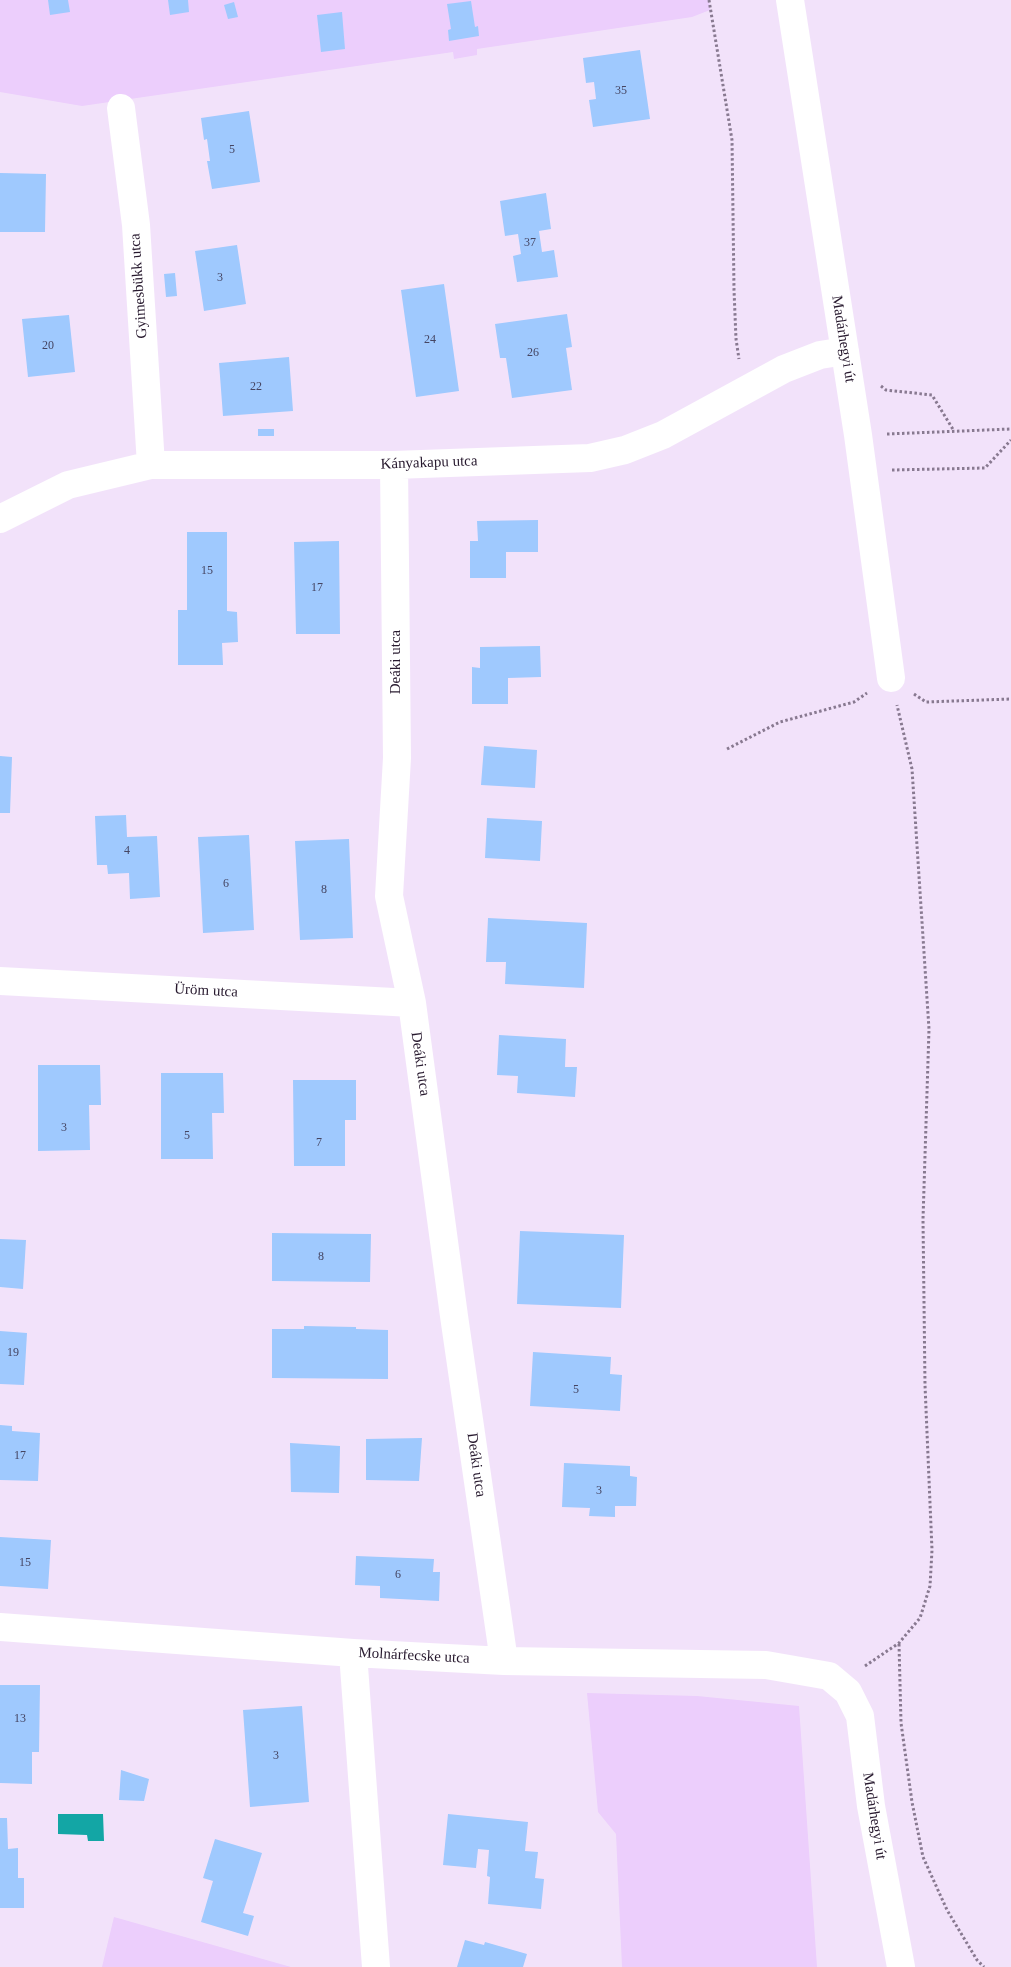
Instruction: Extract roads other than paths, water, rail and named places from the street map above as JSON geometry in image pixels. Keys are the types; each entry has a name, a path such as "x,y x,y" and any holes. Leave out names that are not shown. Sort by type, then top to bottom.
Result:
{"street":[{"name":"Madárhegyi út","path":"790,0 858,436 861,471 891,678"},
{"name":"Gyimesbükk utca","path":"121,108 136,224 151,465"},
{"name":"Kányakapu utca","path":"0,520 68,485 151,465 394,464 590,458 625,450 663,434 784,369 811,359 846,357"},
{"name":"Deáki utca","path":"394,464 396,758 389,896 412,1003 454,1316 504,1661"},
{"name":"Üröm utca","path":"0,981 412,1003"},
{"name":"Molnárfecske utca","path":"0,1627 353,1653 504,1661 766,1665 829,1676"},
{"path":"353,1653 376,1967"},
{"name":"Madárhegyi út","path":"829,1676 848,1692 860,1716 871,1806 901,1967"}]}
